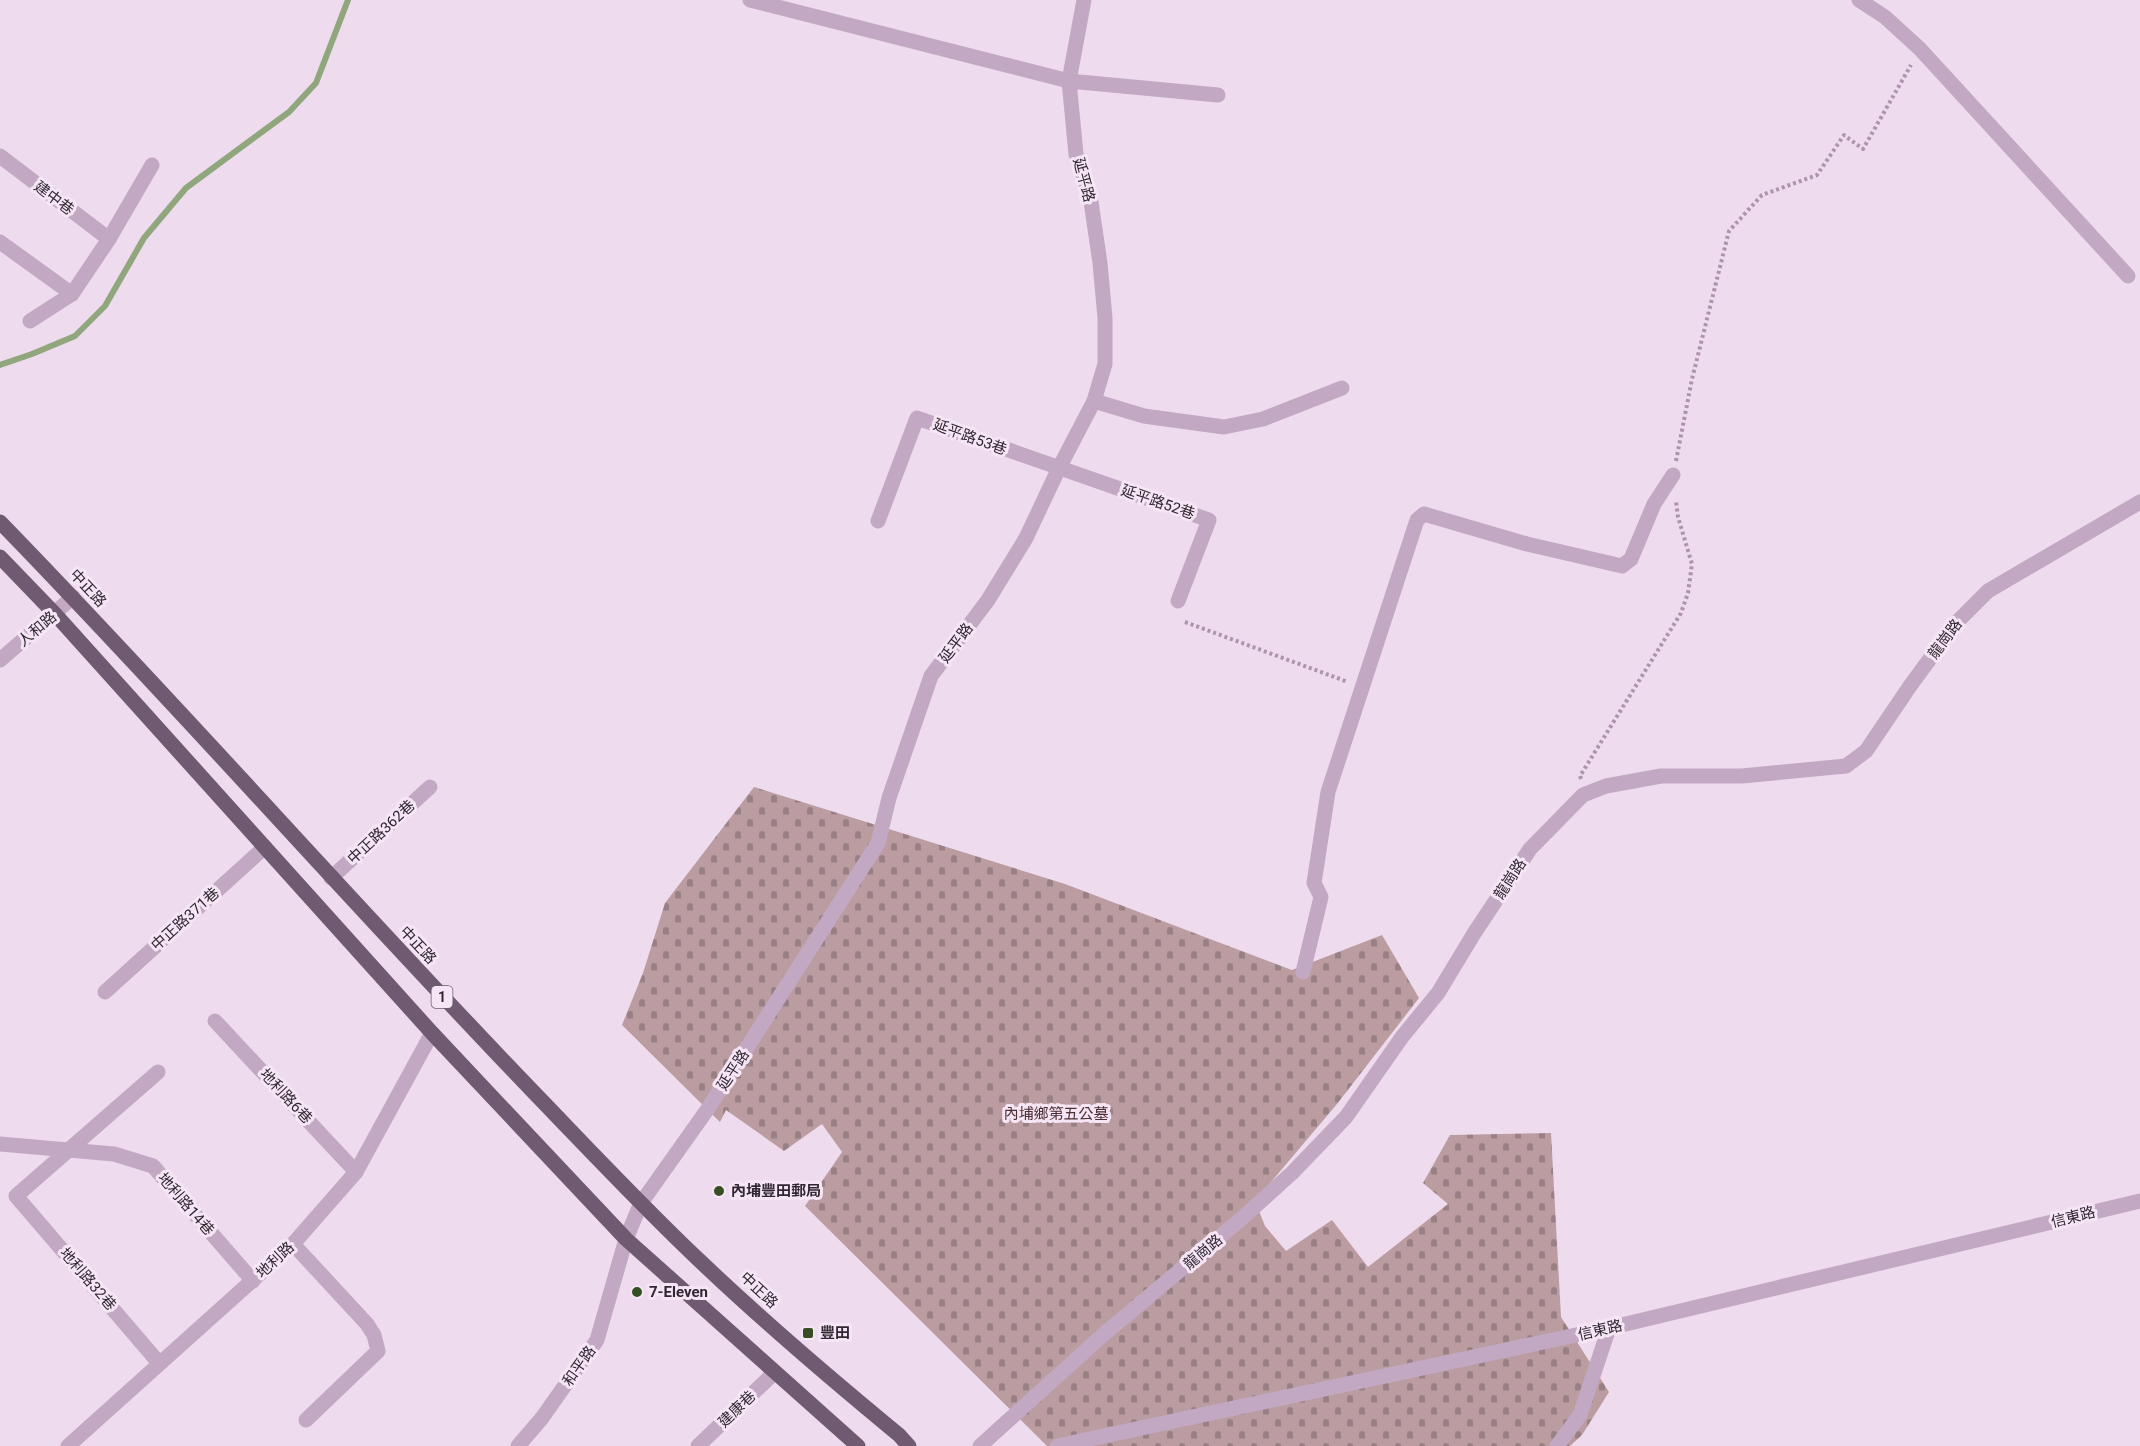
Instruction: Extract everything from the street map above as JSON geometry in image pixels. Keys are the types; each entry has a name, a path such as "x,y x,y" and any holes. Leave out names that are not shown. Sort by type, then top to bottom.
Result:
{"main road":[{"name":"中正路","path":"0,522 73,597 451,1007 641,1203 700,1261 806,1358 899,1435 909,1446"},
{"name":"1","path":"0,557 55,614 432,1033 626,1239 858,1446"}],"street":[{"path":"750,0 1069,81 1218,94"},
{"name":"延平路","path":"626,1239 641,1203 707,1110 878,843 889,798 931,676 994,590 1026,538 1094,401 1105,364 1105,318 1090,195 1076,154 1069,81 1084,0"},
{"path":"1859,0 1885,17 1920,50 2128,276"},
{"name":"建中巷","path":"0,156 109,239"},
{"path":"30,321 72,294 109,239 152,165"},
{"path":"0,242 72,294"},
{"path":"1094,401 1144,416 1224,428 1263,419 1342,387"},
{"name":"延平路53巷","path":"878,521 917,418 1059,468"},
{"name":"延平路52巷","path":"1059,468 1209,520 1178,601"},
{"path":"1303,972 1321,897 1314,883 1328,792 1417,520 1424,514 1527,544 1622,566 1631,559 1654,504 1673,475"},
{"name":"龍崗路","path":"980,1446 1104,1334 1241,1219 1292,1173 1346,1117 1402,1037 1438,993 1530,849 1583,795 1606,786 1661,776 1742,776 1846,766 1866,752 1910,686 1957,622 1988,591 2140,502"},
{"name":"人和路","path":"0,660 73,597"},
{"name":"中正路362巷","path":"331,878 430,787"},
{"name":"中正路371巷","path":"105,992 265,847"},
{"name":"地利路6巷","path":"215,1021 356,1172"},
{"name":"地利路","path":"68,1446 293,1244 356,1172 432,1033"},
{"path":"68,1151 158,1072"},
{"name":"地利路14巷","path":"0,1144 114,1154 153,1166 253,1281"},
{"name":"地利路32巷","path":"68,1151 16,1196 159,1363"},
{"name":"信東路","path":"1057,1446 1609,1328 2140,1201"},
{"name":"和平路","path":"518,1446 542,1418 597,1340 626,1239"},
{"path":"293,1244 367,1324 374,1335 378,1351 306,1420"},
{"path":"1557,1446 1580,1415 1609,1328"},
{"name":"建康巷","path":"698,1446 775,1372"}],"path":[{"path":"1583,795 1580,776 1681,613 1688,593 1692,564 1678,518 1673,475 1692,379 1729,231 1762,195 1817,175 1844,135 1863,149 1920,50"},
{"path":"1185,622 1362,687"}],"green space":[{"name":"內埔鄉第五公墓","path":"754,787 1065,884 1292,970 1382,935 1419,998 1337,1104 1255,1201 1265,1226 1286,1251 1332,1220 1368,1267 1448,1204 1423,1183 1450,1135 1551,1133 1561,1317 1609,1392 1582,1435 1570,1446 1047,1446 805,1206 842,1152 822,1124 784,1151 726,1110 720,1122 622,1025 643,973 665,903"}],"waterway":[{"path":"0,365 75,336 105,306 144,238 186,188 289,112 316,83 348,0"}],"place":[{"name":"內埔豐田郵局","path":"719,1191"},
{"name":"7-Eleven","path":"637,1292"},
{"name":"豐田","path":"808,1333"}]}
